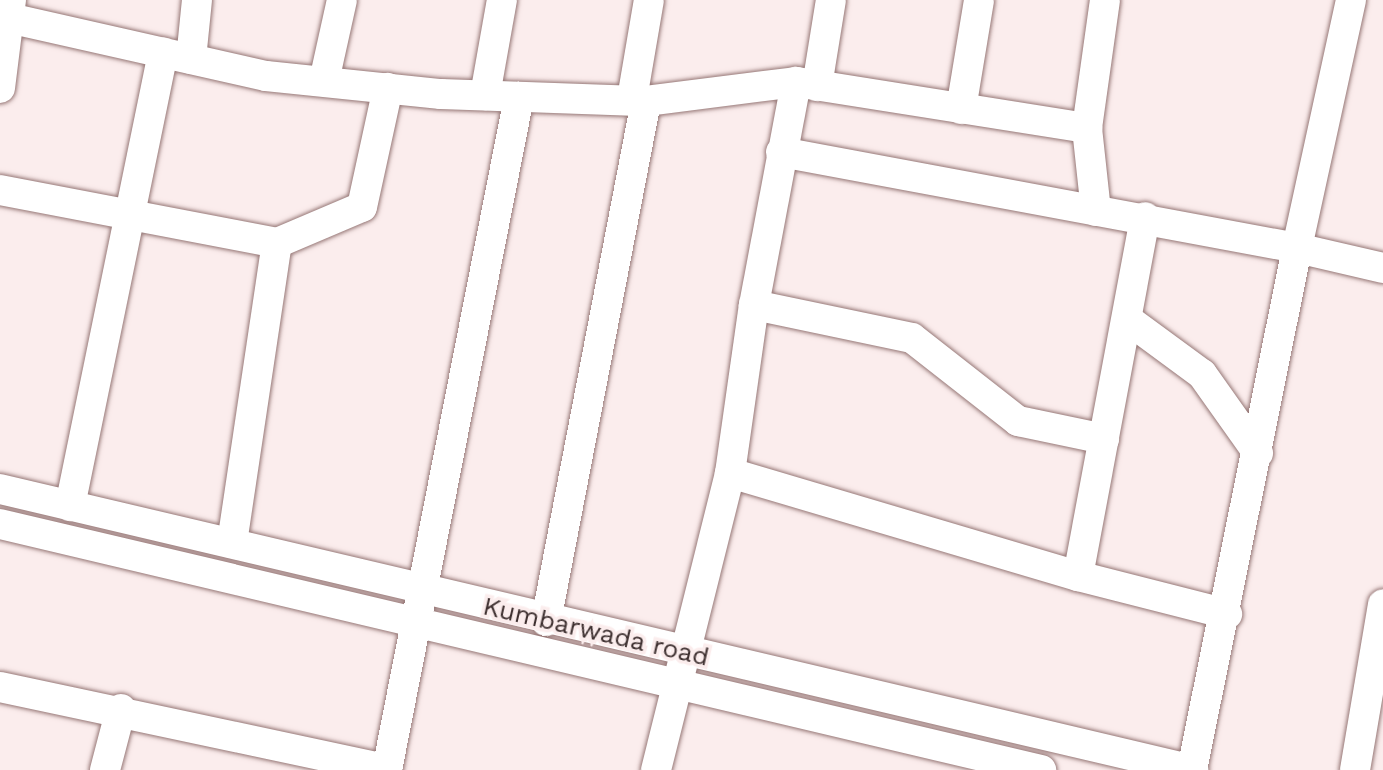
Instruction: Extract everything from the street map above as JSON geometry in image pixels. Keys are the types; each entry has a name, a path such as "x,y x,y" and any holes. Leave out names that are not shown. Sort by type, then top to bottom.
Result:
{"street":[{"path":"70,506 129,217 197,0"},
{"path":"324,81 342,0"},
{"path":"485,95 502,0"},
{"path":"546,621 639,100 649,0"},
{"path":"656,770 730,473 754,305 781,152 807,84 831,0"},
{"path":"961,109 979,0"},
{"path":"1096,211 1087,128 1105,0"},
{"path":"1192,770 1227,614 1297,248 1351,0"},
{"path":"0,88 6,11 266,76 485,95 639,100 807,84 1087,128"},
{"path":"0,190 277,243 362,207 388,88"},
{"path":"0,687 121,709 387,770 519,97"},
{"path":"781,152 1096,211 1145,217 1383,268"},
{"path":"1078,576 1145,217"},
{"path":"232,543 277,243"},
{"path":"754,305 912,338 1018,421 1104,439"},
{"path":"1127,319 1202,374 1258,453"},
{"path":"730,473 1078,576 1227,614"},
{"name":"Kumbarwada road","path":"0,489 546,621 1192,770"},
{"name":"Kumbarwada road","path":"0,524 1033,769"},
{"path":"1355,770 1383,604"},
{"path":"105,770 121,709"}]}
